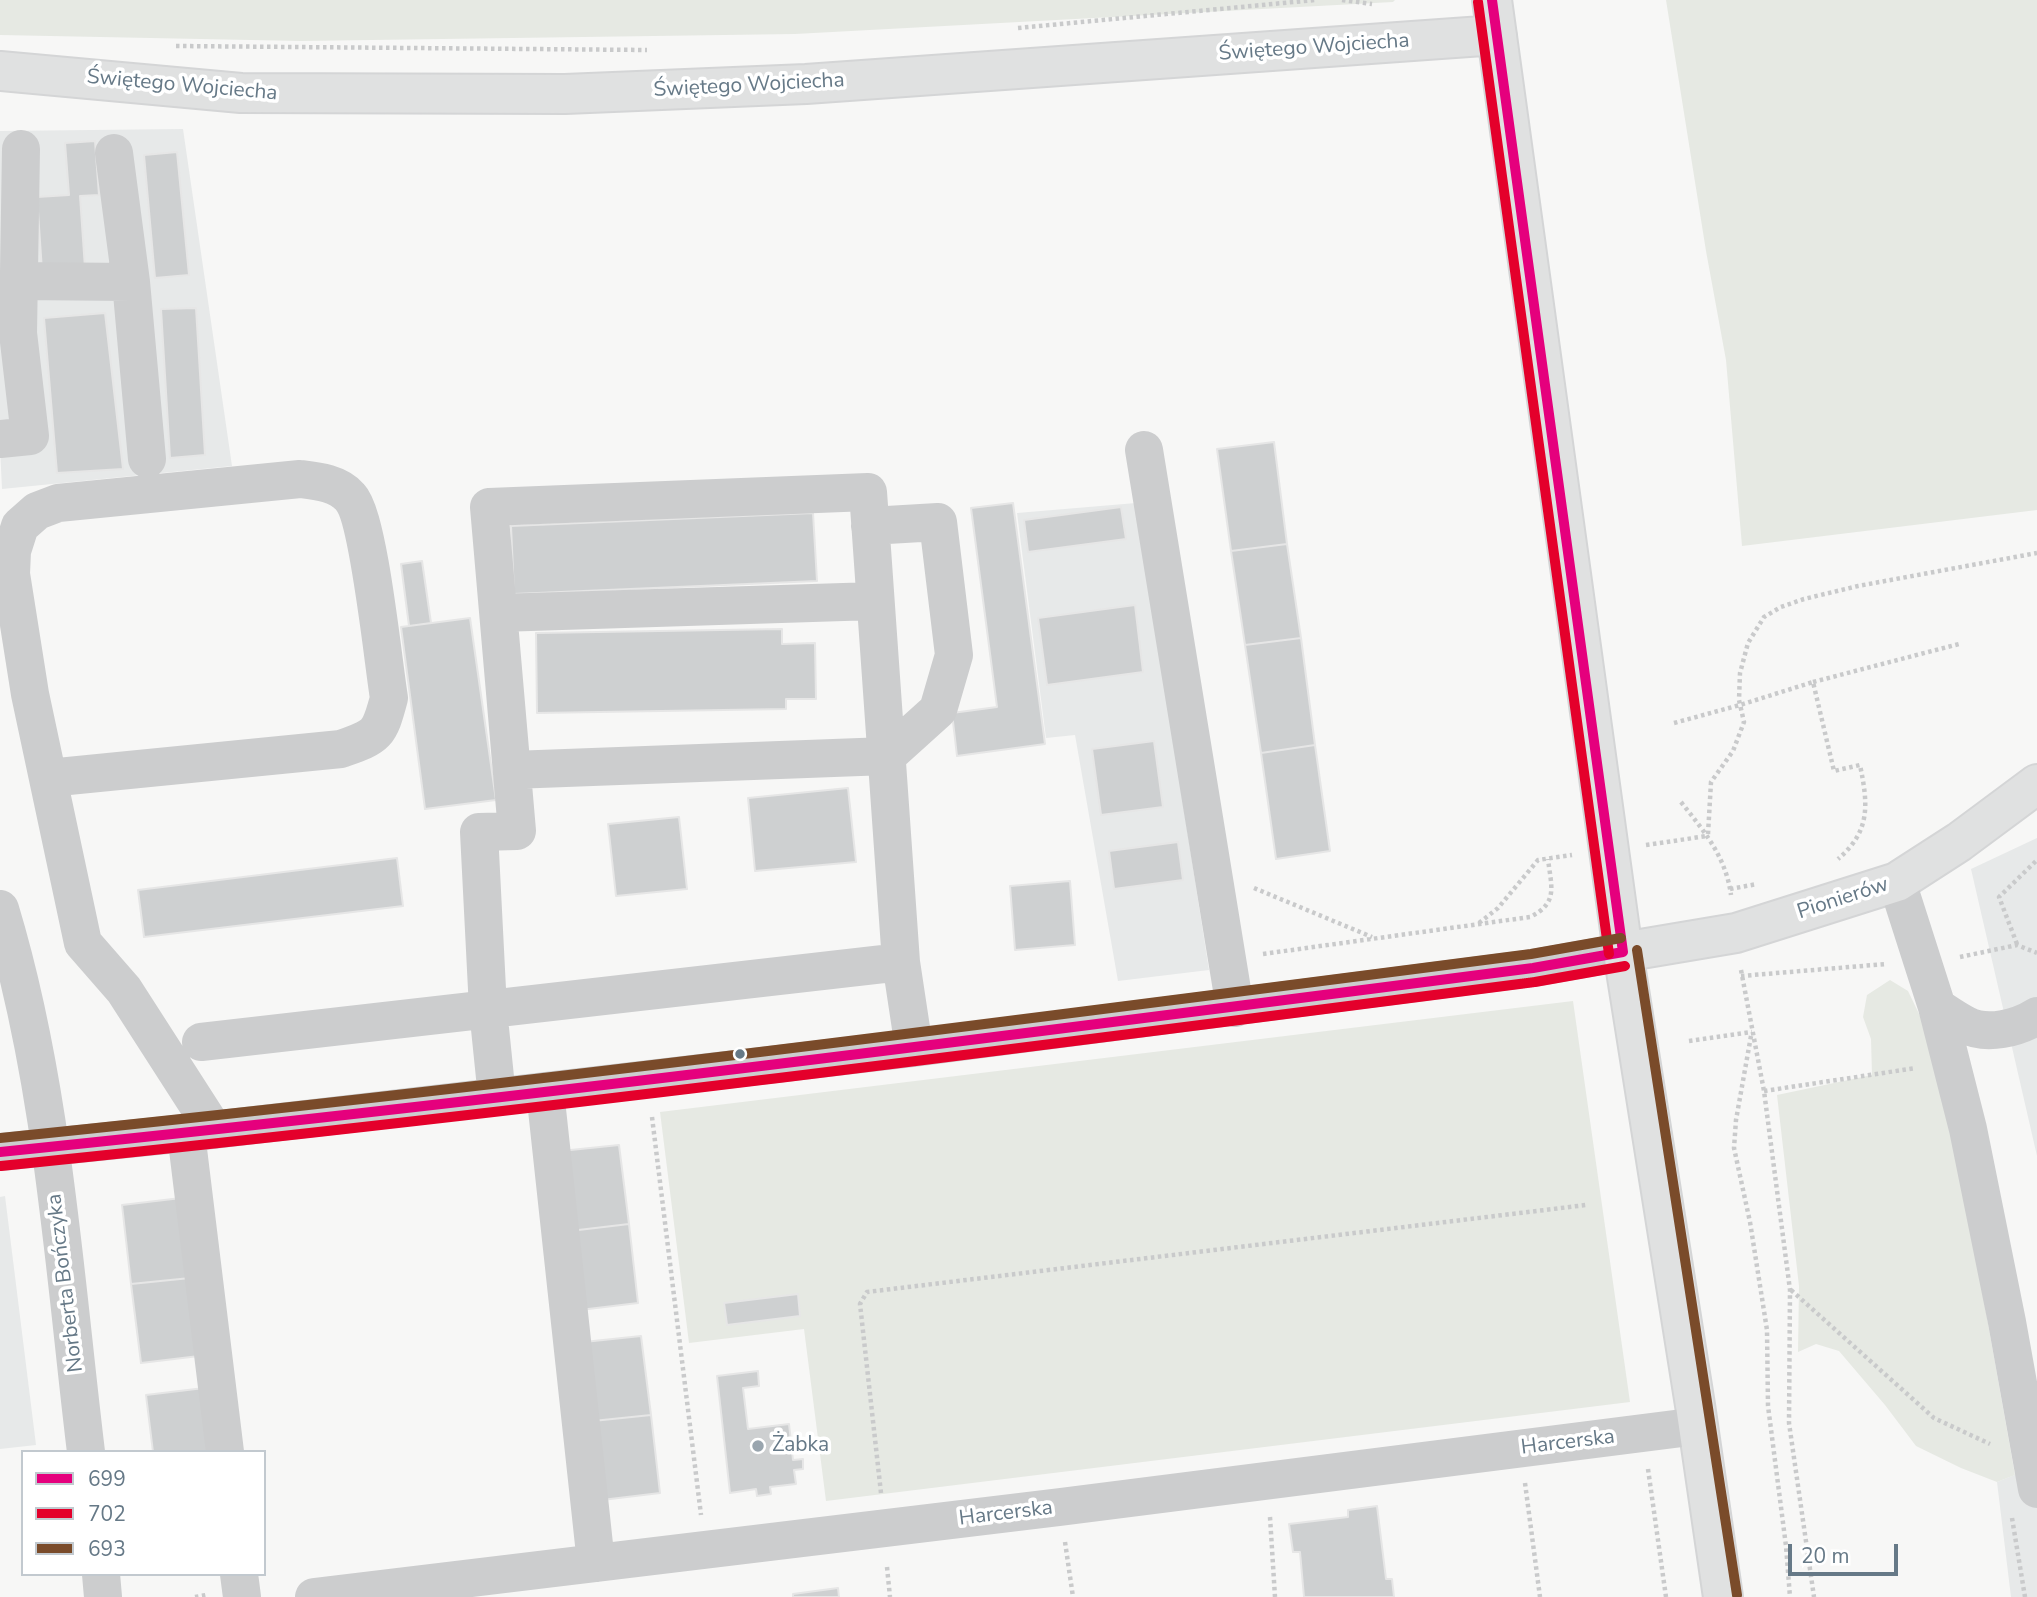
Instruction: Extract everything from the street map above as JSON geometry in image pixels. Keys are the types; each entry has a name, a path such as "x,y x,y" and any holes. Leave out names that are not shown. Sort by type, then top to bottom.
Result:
{"main road":[{"name":"Świętego Wojciecha","path":"0,71 241,93 565,94 820,83 1494,17"},
{"path":"1494,17 1623,952 1723,1597"},
{"name":"Pionierów","path":"1623,952 1736,933 1897,882 1959,842 2037,784"}],"street":[{"path":"0,439 30,436 18,333 21,149"},
{"path":"114,153 131,282 147,459"},
{"path":"19,281 131,282"},
{"path":"1144,450 1235,1008"},
{"path":"48,778 341,749 373,738 383,722 388,698 363,524 350,497 326,482 300,478 58,503 37,511 19,526 12,551 11,574 30,694 83,943 124,990 200,1131 225,1450"},
{"path":"497,1097 488,1009 479,832 517,831 489,507 868,492 901,962 915,1048"},
{"path":"512,770 887,756 938,710 954,655 938,522 870,526"},
{"path":"499,613 875,601"},
{"path":"1897,882 1952,1062 1978,1181 2031,1481"},
{"name":"Norberta Bończyka","path":"0,909 26,1008 50,1146 86,1450"},
{"path":"0,1152 915,1048 1533,968 1623,952"},
{"path":"201,1042 901,962"},
{"path":"1937,1007 1969,1027 1999,1030 2020,1026 2037,1016"},
{"path":"545,1091 596,1563"},
{"name":"Harcerska","path":"314,1597 1060,1507 1698,1426"},
{"path":"100,1576 103,1597"},
{"path":"239,1576 242,1597"}],"path":[{"path":"1011,29 1315,0"},
{"path":"166,46 651,50"},
{"path":"1708,835 1711,782 1733,751 1744,722 1740,705 1741,673 1748,643 1763,617 1781,607 1858,586 2037,554"},
{"path":"1674,723 1813,682 1959,644"},
{"path":"1813,682 1835,771 1860,765 1866,794 1863,826 1857,839 1847,852 1830,865"},
{"path":"1681,802 1708,835 1723,862 1730,889 1769,882"},
{"path":"1478,924 1498,908 1538,860 1559,857"},
{"path":"1227,958 1516,920 1542,911 1549,903 1552,894 1548,859"},
{"path":"2037,860 1999,897 2017,945 2037,953"},
{"path":"1251,887 1373,937"},
{"path":"1741,976 1764,1091 1790,1290 1789,1423 1815,1597"},
{"path":"1689,1041 1752,1032"},
{"path":"1752,1032 1736,1120 1734,1148 1750,1222 1767,1330 1768,1406 1790,1597"},
{"path":"1764,1091 1952,1062"},
{"path":"647,1079 705,1550"},
{"path":"881,1494 860,1304 867,1292 1586,1205"},
{"path":"1790,1290 1934,1418 2002,1449 2031,1481 2025,1597"},
{"path":"1641,1434 1666,1597"},
{"path":"1520,1450 1540,1597"},
{"path":"1266,1481 1275,1597"},
{"path":"1060,1507 1073,1597"},
{"path":"886,1559 890,1597"}],"shaded area":[{"path":"0,0 1395,0 795,34 301,41 0,35"},
{"path":"1666,0 2037,0 2037,510 1742,546 1726,360"},
{"path":"183,129 232,466 2,489 0,131"},
{"path":"1136,503 1209,970 1118,981 1075,735 1046,738 1017,513"},
{"path":"2037,838 2037,1156 1971,869"},
{"path":"1890,980 1908,991 1935,1047 1950,1110 2015,1475 1997,1482 1916,1446 1839,1351 1816,1344 1798,1352 1799,1286 1777,1095 1872,1075 1871,1039 1863,1017 1867,995"},
{"path":"1573,1001 1630,1402 826,1501 804,1329 689,1343 660,1112"},
{"path":"5,1196 36,1445 0,1449 0,1197"},
{"path":"2037,1466 2037,1597 2011,1597 1997,1482"}],"building":[{"path":"95,141 99,195 80,196 85,268 42,271 37,197 69,195 65,143"},
{"path":"177,152 189,275 155,278 144,155"},
{"path":"196,308 205,455 170,458 161,309"},
{"path":"105,313 123,469 57,473 44,318"},
{"path":"1274,442 1287,544 1231,551 1217,449"},
{"path":"1013,503 1045,744 957,756 952,713 997,707 971,508"},
{"path":"1121,507 1126,539 1028,552 1024,520"},
{"path":"813,513 817,581 514,594 511,526"},
{"path":"1287,544 1301,638 1245,645 1231,551"},
{"path":"422,561 431,623 409,626 401,564"},
{"path":"1135,605 1143,672 1047,685 1038,618"},
{"path":"470,618 496,800 425,809 401,627"},
{"path":"782,629 782,644 815,643 816,699 786,699 786,709 537,713 536,633"},
{"path":"1301,638 1315,745 1261,753 1245,645"},
{"path":"1154,741 1163,807 1101,815 1092,749"},
{"path":"1315,745 1330,851 1276,859 1261,753"},
{"path":"848,788 856,862 755,871 748,798"},
{"path":"679,817 687,889 616,896 608,824"},
{"path":"1178,842 1183,880 1114,889 1109,851"},
{"path":"397,858 403,906 144,937 138,890"},
{"path":"1070,881 1075,945 1015,950 1010,886"},
{"path":"619,1145 629,1224 570,1231 561,1151"},
{"path":"181,1198 190,1278 131,1284 122,1205"},
{"path":"629,1224 638,1303 580,1310 570,1231"},
{"path":"190,1278 199,1356 141,1363 131,1284"},
{"path":"798,1294 800,1316 727,1325 724,1303"},
{"path":"641,1336 651,1415 593,1421 584,1342"},
{"name":"Żabka","path":"758,1371 759,1386 743,1388 748,1429 789,1424 793,1460 803,1459 803,1469 794,1470 796,1484 770,1487 771,1494 757,1496 756,1489 730,1493 717,1376"},
{"path":"204,1388 211,1450 153,1450 146,1395"},
{"path":"651,1415 660,1493 602,1500 593,1421"},
{"path":"1377,1506 1386,1579 1392,1579 1394,1597 1304,1597 1300,1552 1293,1552 1289,1524 1348,1517 1348,1510"},
{"path":"838,1588 839,1597 793,1597 793,1594"}],"transit line":[{"name":"699","path":"1492,0 1623,952"},
{"name":"702","path":"1478,2 1609,954"},
{"name":"693","path":"0,1138 383,1097 766,1051 1531,954 1621,938"},
{"name":"693","path":"1637,950 1737,1595"},
{"name":"699","path":"0,1152 384,1111 767,1065 1533,968 1623,952"},
{"name":"702","path":"1,1166 385,1125 769,1079 1535,982 1625,966"}],"place":[{"name":"Żabka","path":"758,1446"}]}
